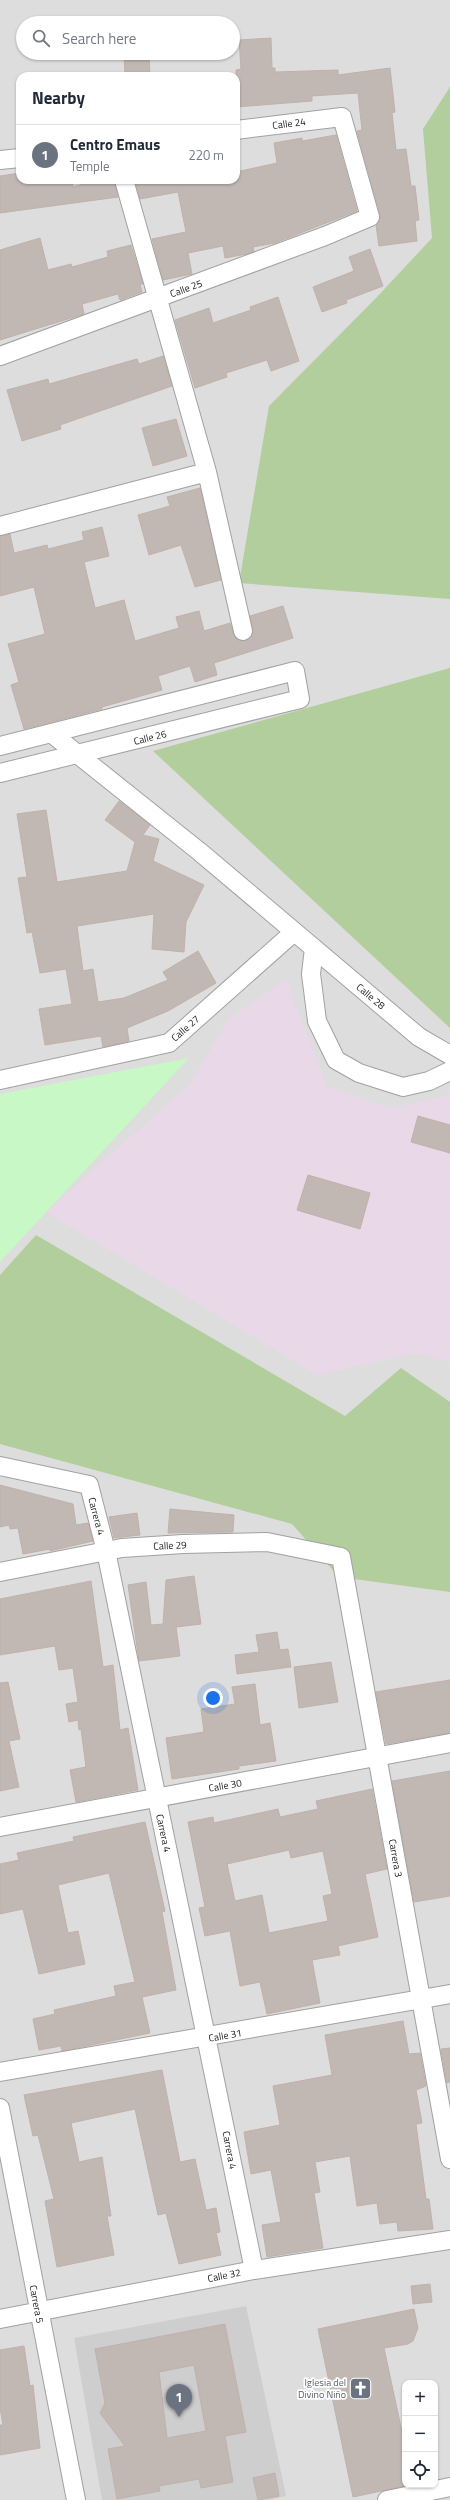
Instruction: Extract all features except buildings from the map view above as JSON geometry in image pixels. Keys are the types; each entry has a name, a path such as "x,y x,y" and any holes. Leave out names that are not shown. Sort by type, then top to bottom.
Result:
{"street":[{"name":"Calle 24","path":"240,130 342,117 370,216"},
{"path":"0,160 16,158"},
{"path":"125,184 207,472 243,631"},
{"name":"Calle 25","path":"0,356 325,236 370,216"},
{"path":"0,526 207,472"},
{"name":"Calle 26","path":"0,773 79,755 300,698 295,671 51,733"},
{"path":"0,746 51,733"},
{"name":"Calle 28","path":"51,733 200,852 419,1037 450,1055"},
{"name":"Calle 27","path":"0,1080 169,1043 294,932"},
{"path":"314,948 311,974 317,1021 336,1060 359,1073 403,1087 429,1081 450,1071"},
{"name":"Carrera 4","path":"0,1466 88,1486 106,1551 208,2038 254,2270"},
{"name":"Calle 29","path":"0,1572 106,1551 183,1544 267,1542 341,1557"},
{"name":"Carrera 3","path":"341,1557 450,2159"},
{"name":"Calle 30","path":"0,1827 450,1743"},
{"name":"Calle 31","path":"0,2072 208,2038 450,1994"},
{"name":"Carrera 5","path":"0,2108 76,2500"},
{"name":"Calle 32","path":"0,2318 254,2270 450,2240"},
{"path":"388,2500 450,2487"}],"shaded area":[{"path":"0,0 450,0 450,2500 0,2500"},
{"path":"286,980 327,1087 391,1108 450,1095 450,1362 416,1353 317,1375 46,1212 190,1084 230,1017"},
{"path":"246,2306 286,2496 268,2500 102,2500 74,2338"}],"green space":[{"path":"450,87 450,599 239,583 269,406 377,297 432,238 423,129"},
{"path":"450,668 450,1028 153,751"},
{"path":"189,1058 0,1262 0,1094"},
{"path":"36,1235 345,1416 401,1368 450,1402 450,1592 339,1577 292,1524 0,1444 0,1275"}],"place":[{"name":"Iglesia del Divino Niño","path":"361,2388"},
{"name":"Centro Emaus","path":"179,2417"}]}
